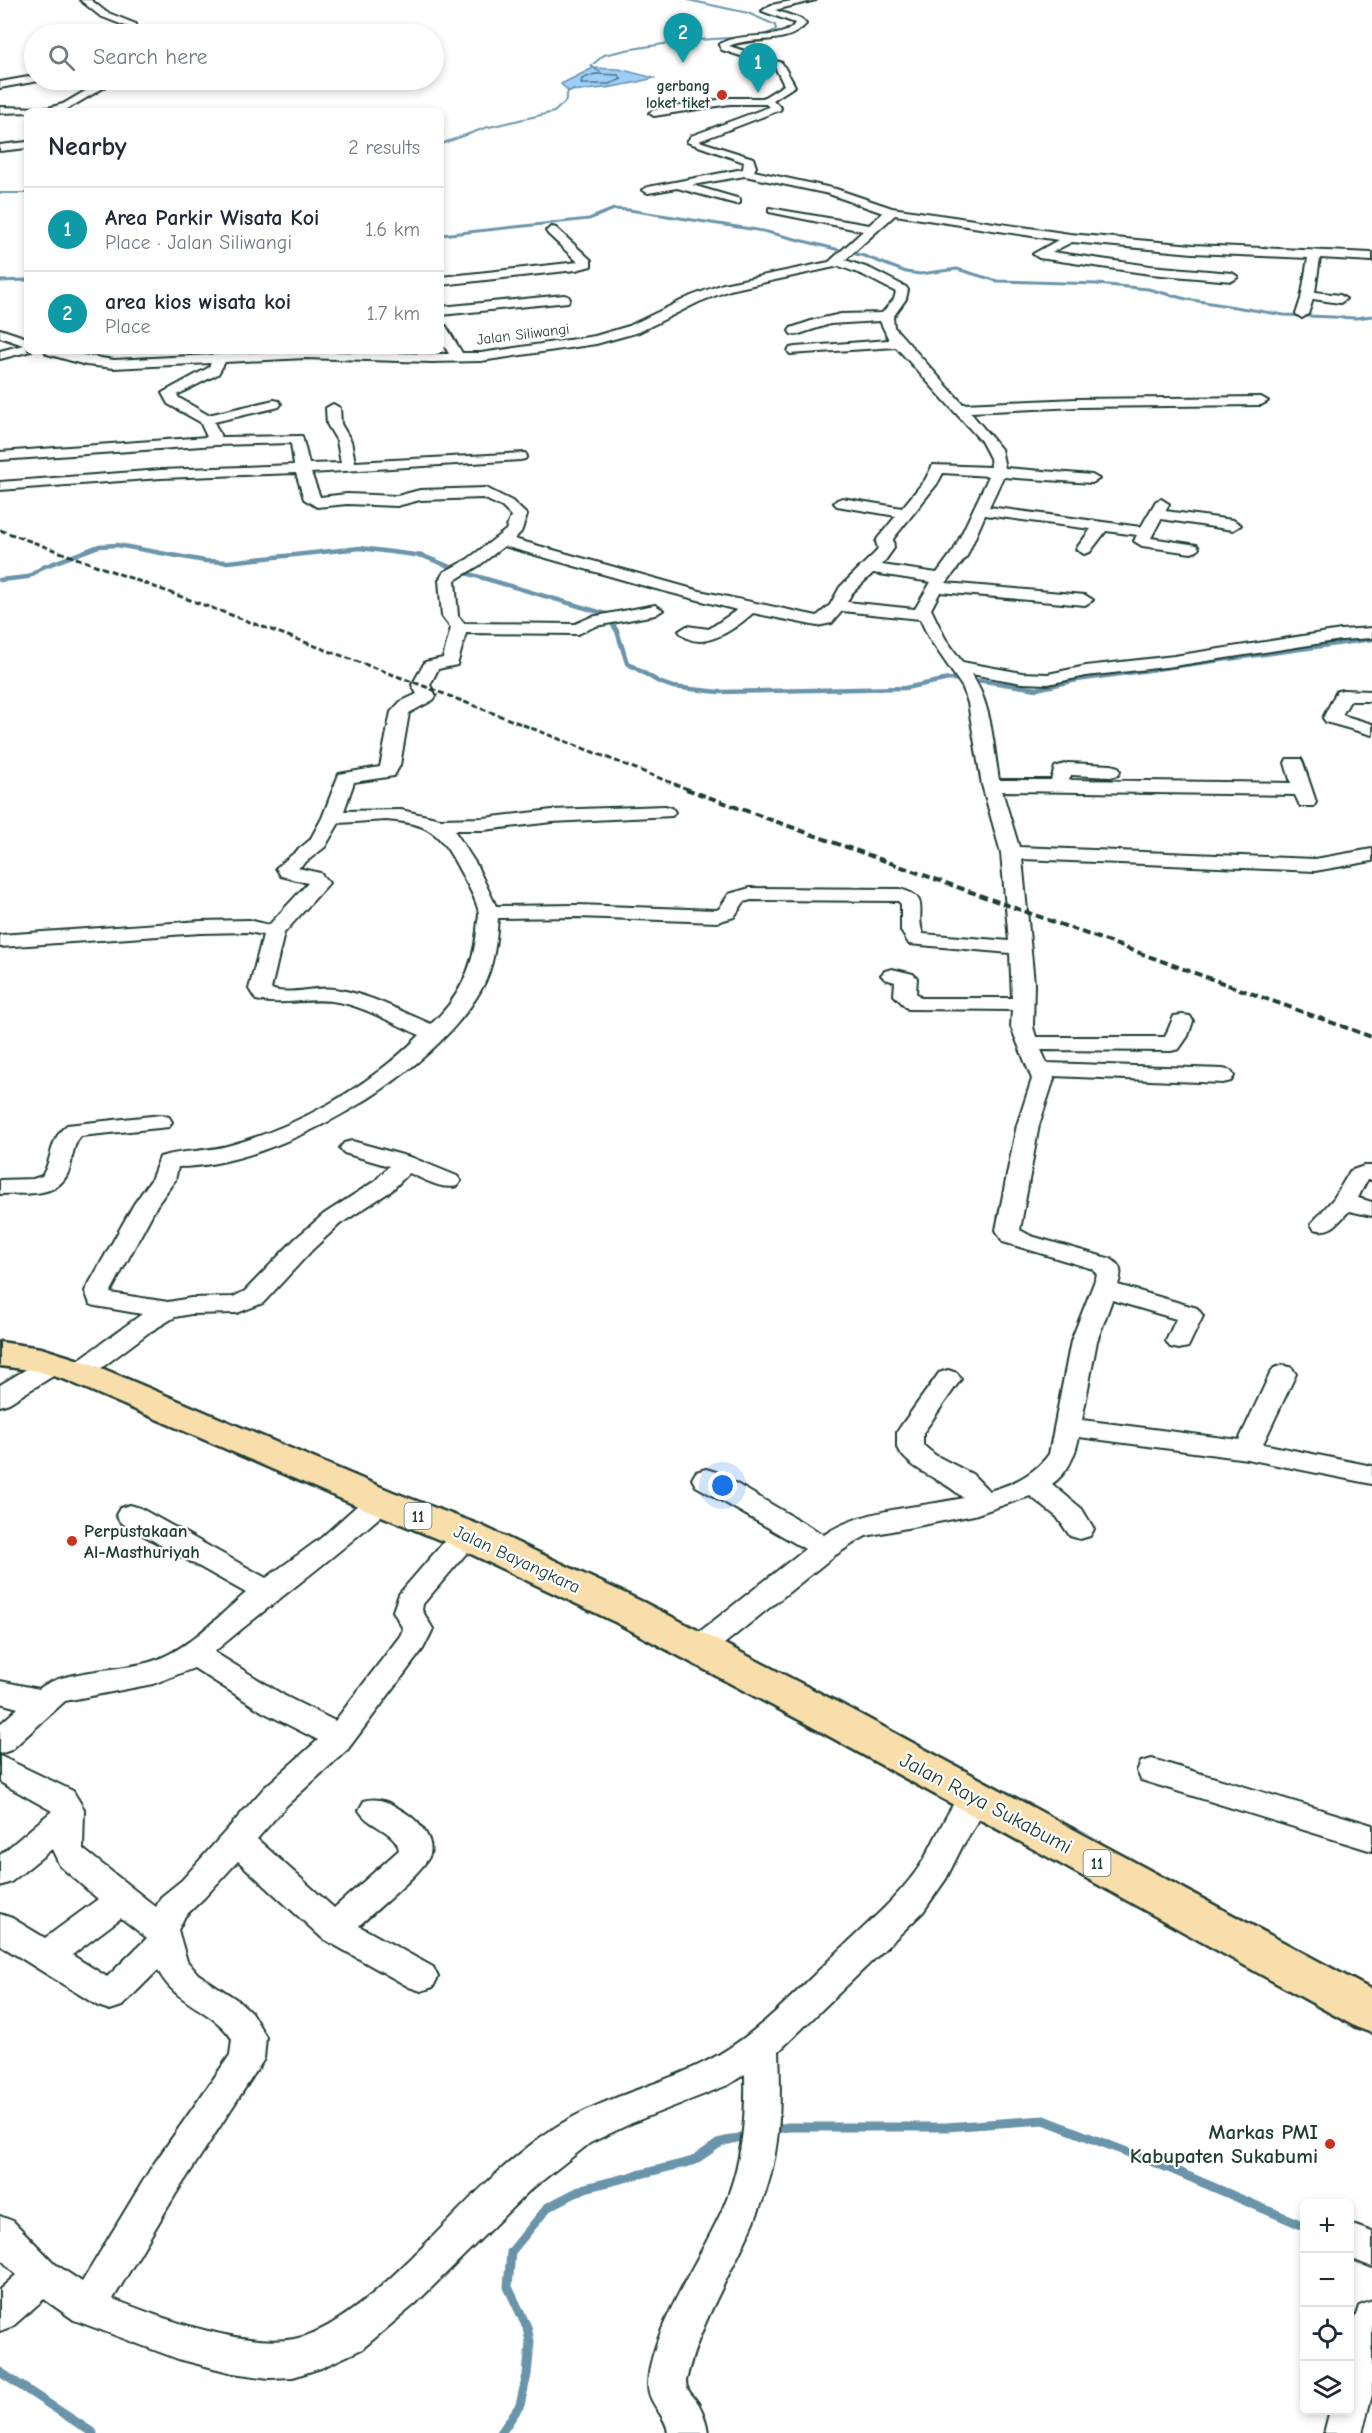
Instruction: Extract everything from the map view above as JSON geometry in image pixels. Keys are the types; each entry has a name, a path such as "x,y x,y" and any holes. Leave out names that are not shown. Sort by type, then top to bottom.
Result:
{"highway":[{"name":"Jalan Bayangkara","path":"0,1353 67,1368 380,1501 466,1535 609,1602 822,1713"},
{"name":"Jalan Raya Sukabumi","path":"822,1713 1372,2013"}],"street":[{"path":"85,0 103,14 128,24"},
{"path":"768,101 768,98 790,86 779,65 725,48 724,45 730,42 764,39 795,29 801,24 798,21 767,10 811,0"},
{"path":"0,85 24,81"},
{"path":"61,108 95,90"},
{"path":"654,113 730,101 768,101 776,107 774,110 728,124 691,141 748,160 750,167 748,172"},
{"path":"0,110 24,110"},
{"path":"0,148 24,145"},
{"path":"648,189 748,172 756,176 832,191 874,207 892,211 1070,238 1143,245 1372,257"},
{"path":"675,185 736,201"},
{"path":"773,210 870,229"},
{"name":"Jalan Siliwangi","path":"64,354 103,364 305,354 458,358 506,355 610,337 634,329 695,299 727,287 826,267 838,262 870,229 892,211"},
{"path":"444,281 576,266 587,262 552,231"},
{"path":"1070,238 1040,255 1229,280 1243,251"},
{"path":"1136,268 1148,257 1139,254 1143,245"},
{"path":"1302,314 1308,296 1310,270 1315,254"},
{"path":"699,1648 825,1548 855,1530 924,1517 984,1502 1034,1485 1057,1468 1068,1427 1086,1335 1110,1275 1108,1268 1102,1264 1022,1241 1009,1234 1008,1221 1026,1133 1042,1083 1040,1069 1026,1043 1022,1027 1020,949 1011,853 991,785 975,694 937,638 925,615 924,607 965,544 993,488 998,472 998,460 994,447 899,343 887,326 887,317 902,296 902,290 867,272 838,262"},
{"path":"1372,264 1372,273"},
{"path":"1308,296 1340,299"},
{"path":"444,311 564,299"},
{"path":"796,331 815,322 841,317 887,317"},
{"path":"0,333 24,341"},
{"path":"444,335 458,358"},
{"path":"795,351 899,343"},
{"path":"0,355 24,349"},
{"path":"216,441 206,420 173,401 169,392 213,371 220,360"},
{"path":"960,408 1077,403 1261,401"},
{"path":"206,420 274,404"},
{"path":"333,408 334,424 344,441 349,466"},
{"path":"0,456 340,435"},
{"path":"297,439 302,468 312,499 317,502 347,499 397,501 420,495 490,494 517,511 518,524 513,532 474,562 450,575 447,580 450,616 459,628"},
{"path":"0,486 129,476 349,466 460,470 520,456"},
{"path":"502,540 573,563 749,608 817,621 826,619 838,606 847,589 872,568 884,553 886,538 932,481 939,468 1092,479"},
{"path":"460,470 465,495"},
{"path":"842,503 907,513"},
{"path":"1191,548 1141,539 1159,509 1233,525"},
{"path":"980,510 1146,532"},
{"path":"1084,549 1102,526"},
{"path":"872,568 939,583 1085,600"},
{"path":"459,628 578,629 591,622 660,613 645,604 675,588"},
{"path":"838,606 925,615"},
{"path":"687,631 700,636 710,634 726,627 749,608"},
{"path":"434,1033 356,1001 335,995 322,993 284,997 264,995 260,988 274,932 319,882 313,877 288,872 286,868 318,843 332,818 346,778 387,772 391,765 400,712 406,706 427,696 421,685 431,666 451,660 459,628"},
{"path":"958,666 1031,679 1048,679 1100,669 1174,661 1341,635 1372,633"},
{"path":"1372,696 1343,695 1332,718 1372,730"},
{"path":"991,785 1301,783"},
{"path":"332,818 377,815 410,818 439,825 484,824 552,816 665,812"},
{"path":"405,1163 383,1185 332,1219 304,1244 254,1297 245,1302 237,1305 191,1306 168,1310 99,1298 97,1291 146,1204 163,1180 168,1162 195,1160 239,1149 303,1126 343,1104 414,1055 454,1016 485,952 489,912 468,868 439,825"},
{"path":"1011,853 1315,865 1372,855"},
{"path":"489,912 577,911 717,916 727,913 736,898 750,894 900,895 906,897 911,903 911,931 916,940 992,944 1020,949"},
{"path":"0,941 201,927 249,926 274,932"},
{"path":"892,975 906,978 905,995 916,1004 1023,1004"},
{"path":"1026,1043 1171,1044 1177,1036 1182,1021"},
{"path":"1040,1069 1223,1076"},
{"path":"0,1187 35,1186 50,1182 56,1175 66,1138 75,1130 161,1122"},
{"path":"352,1148 405,1163 449,1180"},
{"path":"1323,1224 1344,1202 1358,1176 1372,1173"},
{"path":"1344,1202 1372,1209"},
{"path":"1103,1289 1188,1314 1190,1316 1179,1341"},
{"path":"0,1397 67,1368 168,1310"},
{"path":"1247,1450 1283,1374"},
{"path":"948,1379 910,1432 910,1448 925,1462 962,1481 984,1502"},
{"path":"1068,1427 1247,1450 1372,1475"},
{"path":"706,1479 825,1548"},
{"path":"1034,1485 1064,1507 1080,1529"},
{"path":"0,1742 54,1693 73,1687 153,1673 194,1654 268,1592 331,1545 380,1501"},
{"path":"130,1515 268,1592"},
{"path":"0,1928 110,1996 163,1937 172,1906 193,1889 276,1796 326,1752 413,1641 418,1629 407,1611 409,1601 466,1535"},
{"path":"194,1654 274,1704 339,1736"},
{"path":"0,1692 44,1702"},
{"path":"0,1768 62,1800 68,1809 66,1838 68,1852 163,1937 174,1971 187,1986 245,2029 249,2047 247,2059 164,2180 87,2307"},
{"path":"1152,1771 1372,1838"},
{"path":"0,2233 42,2276 87,2307 178,2341 233,2354 269,2359 293,2358 321,2350 349,2336 378,2312 516,2179 578,2132 622,2111 716,2074 762,2045 912,1902 935,1870 949,1840 976,1797"},
{"path":"334,1928 414,1855 416,1848 412,1836 375,1810"},
{"path":"0,1873 68,1818"},
{"path":"237,1840 334,1928 421,1977"},
{"path":"46,1956 121,1900"},
{"path":"688,2433 688,2421 671,2400 666,2384 674,2353 693,2307 739,2213 755,2169 764,2122 762,2045"},
{"path":"1354,2243 1372,2250"},
{"path":"0,2313 42,2276"},
{"path":"1354,2389 1372,2319"},
{"path":"1343,2433 1347,2415"}],"water":[{"path":"593,68 619,69 654,78 612,87 568,91 561,84"}],"waterway":[{"path":"600,72 591,66 604,55 682,41 762,36 776,30 775,25 748,13 688,0"},
{"path":"444,143 485,128 554,112 565,102 568,91 574,90"},
{"path":"0,193 24,193"},
{"path":"444,235 589,219 614,209 629,210 763,231 864,256 906,272 920,274 957,269 997,281 1097,284 1148,289 1186,299 1284,315 1356,318 1372,316"},
{"path":"0,281 24,280"},
{"path":"0,580 28,577 43,567 99,546 117,545 205,561 228,562 360,548 423,556 466,573 606,614 617,631 627,663 659,682 673,687 719,692 905,688 949,679 984,681 1037,689 1077,680 1372,639"},
{"path":"771,2130 788,2127 946,2127 1044,2120 1171,2169 1300,2224"},
{"path":"501,2433 520,2405 527,2375 530,2342 527,2327 508,2287 511,2252 548,2207 585,2188 693,2161 721,2142 750,2135"},
{"path":"0,2372 93,2433"}],"railway":[{"path":"0,530 421,685 690,790"},
{"path":"686,789 1372,1037"}],"place":[{"name":"area kios wisata koi","path":"683,63"},
{"name":"Area Parkir Wisata Koi","path":"758,93"},
{"name":"gerbang loket tiket","path":"722,95"},
{"name":"Perpustakaan Al-Masthuriyah","path":"72,1541"},
{"name":"Markas PMI Kabupaten Sukabumi","path":"1330,2144"}]}
